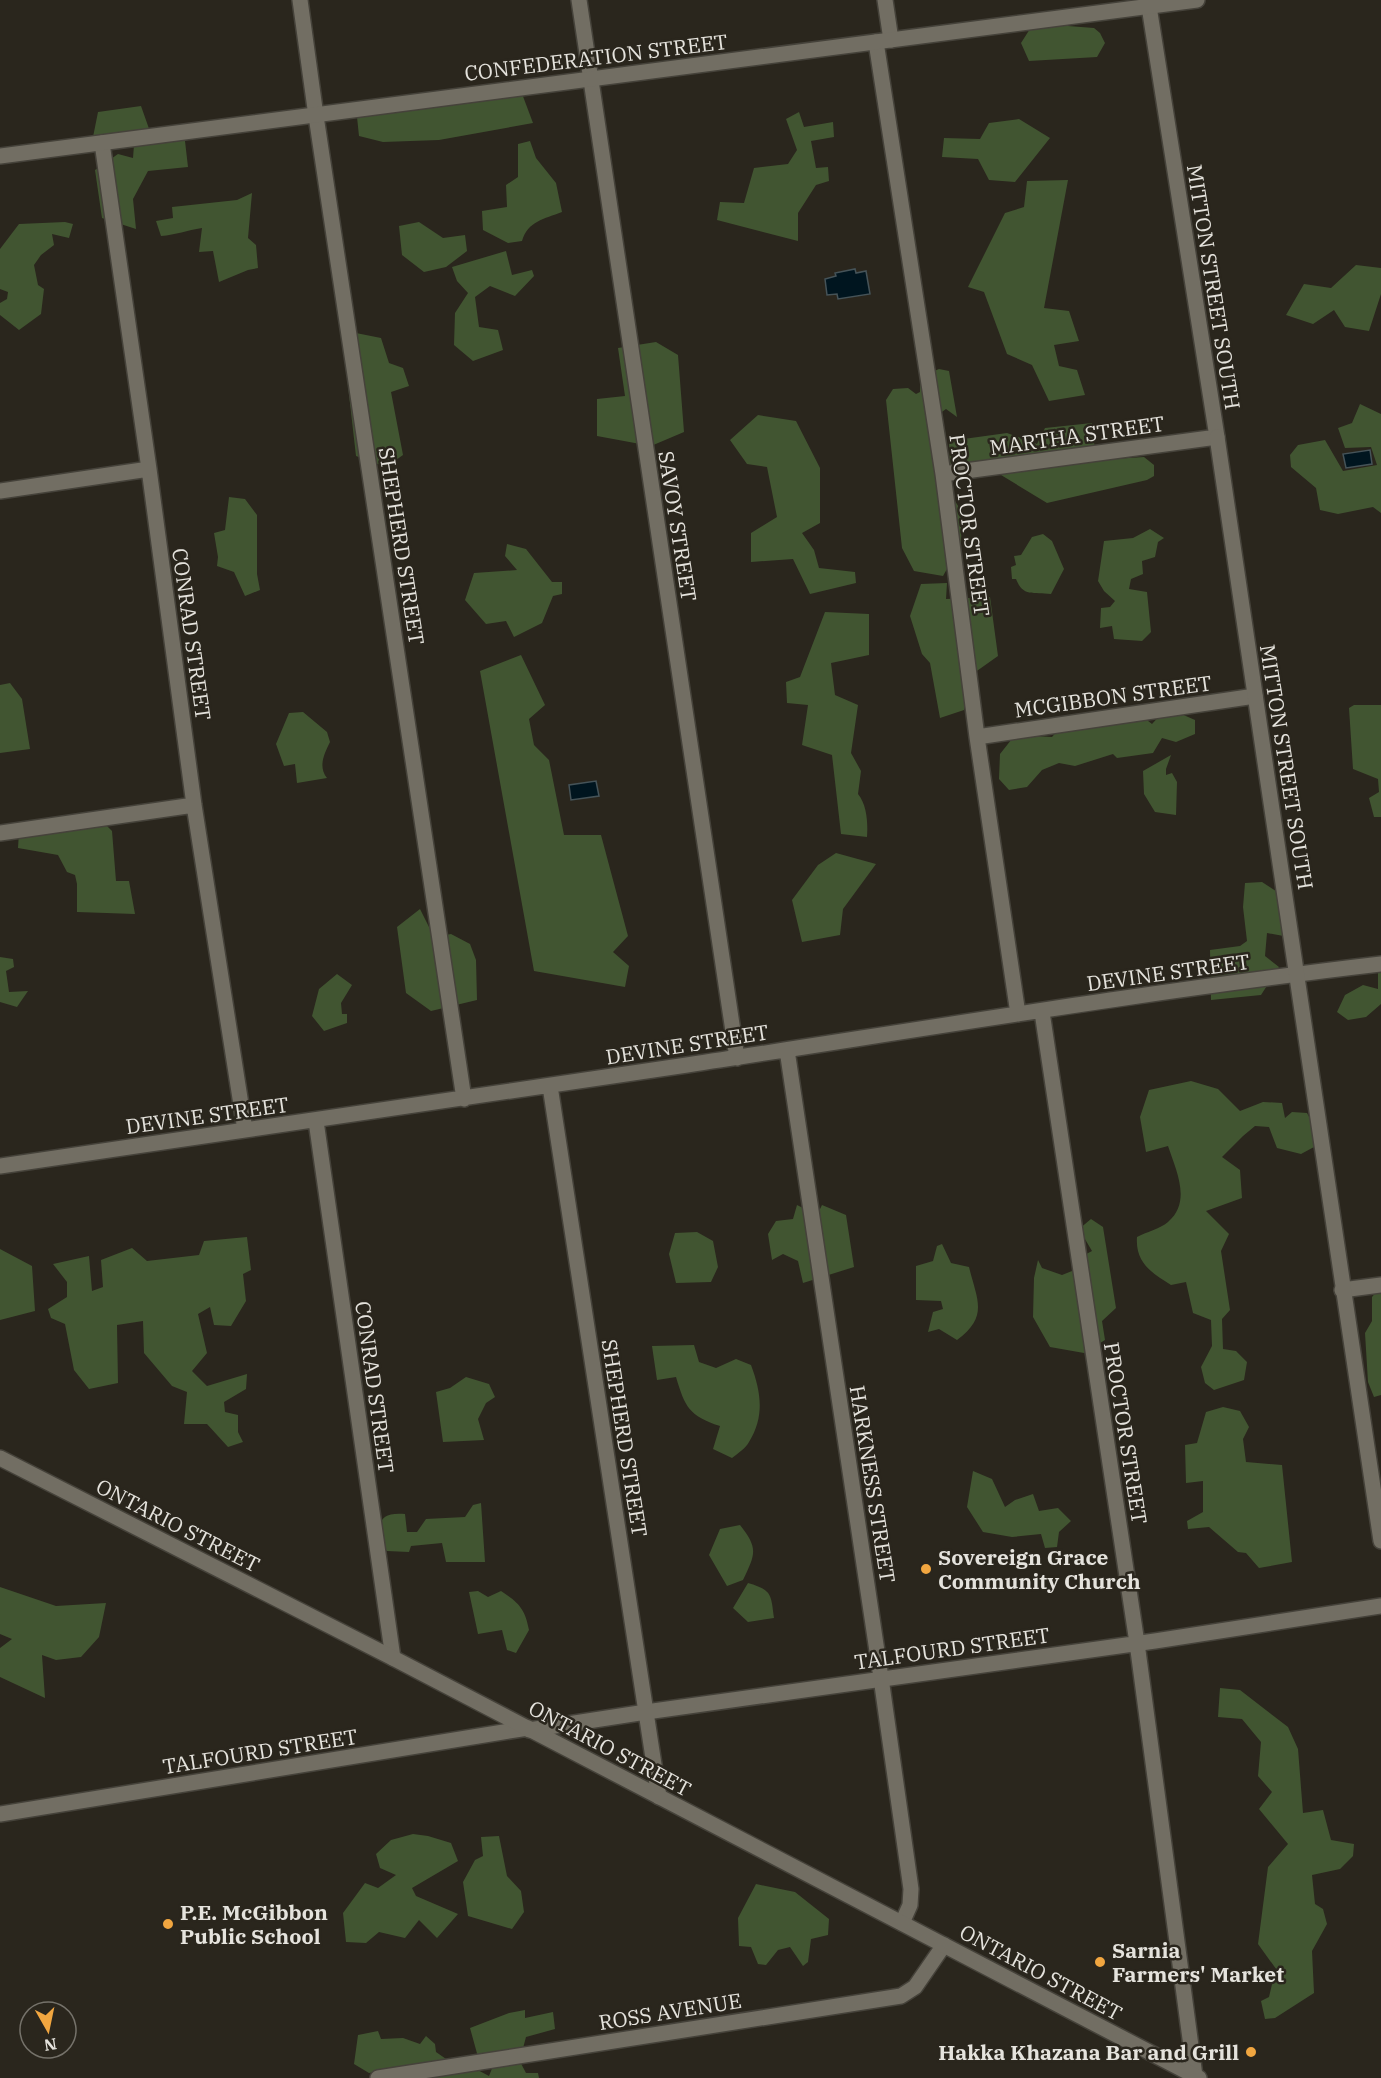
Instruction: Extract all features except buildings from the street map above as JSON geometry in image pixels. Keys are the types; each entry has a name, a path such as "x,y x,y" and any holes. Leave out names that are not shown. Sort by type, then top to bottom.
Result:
{"street":[{"name":"SHEPHERD STREET","path":"300,0 464,1099"},
{"name":"SAVOY STREET","path":"579,0 736,1058"},
{"name":"PROCTOR STREET","path":"885,0 883,41 977,737 1018,1014"},
{"name":"CONFEDERATION STREET","path":"0,156 883,41 1148,3 1197,0"},
{"name":"MITTON STREET SOUTH","path":"1148,3 1217,437 1381,1541"},
{"name":"CONRAD STREET","path":"102,143 194,805 245,1130"},
{"name":"MARTHA STREET","path":"943,474 1217,437"},
{"path":"0,491 149,469"},
{"name":"MCGIBBON STREET","path":"977,737 1255,696"},
{"path":"0,833 194,805"},
{"name":"DEVINE STREET","path":"0,1166 464,1099 1018,1014 1381,964"},
{"name":"PROCTOR STREET","path":"1042,1012 1137,1643 1197,2077"},
{"name":"HARKNESS STREET","path":"787,1050 911,1889 910,1905 902,1923"},
{"name":"SHEPHERD STREET","path":"550,1086 659,1797"},
{"name":"CONRAD STREET","path":"316,1121 393,1658"},
{"path":"1342,1290 1381,1285"},
{"name":"ONTARIO STREET","path":"0,1458 393,1658 1197,2077"},
{"name":"TALFOURD STREET","path":"0,1814 529,1729 1381,1606"},
{"name":"ROSS AVENUE","path":"378,2078 901,1996 915,1988 944,1945"}],"green space":[{"path":"1035,21 1094,28 1100,33 1105,43 1097,57 1029,61 1021,43"},
{"path":"521,91 533,123 439,140 383,142 359,136 357,117 366,113 471,103 490,95"},
{"path":"141,106 153,140 185,141 188,167 148,171 133,199 136,229 102,218 95,170 118,154 133,158 134,145 93,137 98,112"},
{"path":"799,112 804,127 833,122 834,137 811,141 816,168 828,167 829,181 816,185 798,213 798,241 717,220 720,202 744,203 754,168 788,164 797,150 786,119"},
{"path":"1019,119 1050,138 1015,182 989,180 978,159 942,157 944,138 980,139 989,123"},
{"path":"530,141 536,158 556,183 562,212 533,225 528,229 522,241 508,243 483,230 482,211 507,207 506,185 518,177 518,144"},
{"path":"1068,180 1044,308 1069,311 1079,341 1054,345 1059,366 1077,370 1085,395 1049,401 1032,365 1007,354 984,292 968,287 1005,213 1024,207 1027,181"},
{"path":"252,193 248,238 256,245 258,268 219,282 213,251 199,252 202,228 161,236 156,221 173,218 172,207 237,200"},
{"path":"65,222 73,224 69,238 52,234 54,245 41,255 34,265 38,285 44,289 41,314 19,330 0,315 0,303 7,299 8,292 0,289 0,249 19,224"},
{"path":"419,222 443,238 465,235 467,251 446,267 424,272 402,255 399,226"},
{"path":"506,251 512,275 532,270 534,276 515,296 490,286 475,297 479,327 498,330 503,350 473,361 454,345 455,313 468,293 457,281 452,267"},
{"path":"1356,265 1381,268 1381,294 1369,331 1345,327 1334,310 1313,324 1286,315 1304,284 1331,288"},
{"path":"356,333 381,338 389,363 403,368 409,386 391,392 403,455 386,467 356,456 343,342"},
{"path":"656,342 678,355 684,432 651,446 597,436 597,399 625,396 618,348"},
{"path":"939,369 949,371 957,417 946,409 939,414 940,422 945,430 948,468 937,473 962,512 961,544 943,576 914,571 902,548 886,400 893,389 908,388 916,394 920,392 920,377"},
{"path":"1360,404 1381,414 1381,513 1373,507 1338,514 1320,510 1316,488 1291,467 1290,455 1298,445 1325,440 1343,471 1377,465 1371,447 1345,448 1338,428 1352,423"},
{"path":"758,415 796,421 820,468 820,523 802,533 814,550 819,568 855,572 856,583 810,594 793,559 751,562 751,533 777,517 767,467 747,464 730,440"},
{"path":"1092,423 1096,460 1144,457 1154,465 1154,476 1147,480 1047,503 996,472 950,468 949,441 1007,433 1037,444 1045,428"},
{"path":"229,497 245,499 257,515 257,574 260,590 245,596 234,572 217,566 218,557 214,533 225,530"},
{"path":"1150,529 1164,538 1158,542 1155,557 1142,561 1143,574 1131,579 1129,589 1147,592 1151,632 1142,641 1114,639 1112,626 1100,628 1101,608 1110,607 1115,601 1104,591 1098,581 1104,541 1133,538"},
{"path":"1043,534 1052,541 1064,569 1051,594 1025,591 1016,579 1012,579 1011,567 1016,565 1014,556 1021,555 1032,537"},
{"path":"507,544 526,549 552,582 562,582 562,594 553,596 542,623 514,637 506,621 486,624 465,600 474,573 517,570 505,556"},
{"path":"947,583 946,599 990,597 998,656 974,673 964,710 940,718 930,663 922,654 910,616 921,584"},
{"path":"825,612 869,614 869,655 831,663 835,695 858,705 851,753 861,771 858,794 866,814 867,837 841,834 832,755 802,745 808,705 787,703 786,682 800,677"},
{"path":"521,655 545,705 529,719 534,745 549,760 564,835 601,835 628,936 613,952 629,966 625,987 534,971 480,671"},
{"path":"10,683 22,699 30,749 0,753 0,685"},
{"path":"1354,705 1381,705 1381,817 1374,817 1369,798 1379,792 1378,779 1353,769 1349,708"},
{"path":"1134,710 1152,724 1163,712 1179,713 1195,720 1195,734 1176,742 1162,738 1153,753 1117,758 1113,754 1075,766 1059,763 1042,770 1027,787 1009,790 999,779 1000,754 1015,735 1052,737 1066,721"},
{"path":"303,712 327,732 330,742 322,765 327,778 297,783 295,764 284,766 276,744 289,713"},
{"path":"1171,755 1166,775 1172,773 1177,782 1176,815 1155,812 1144,794 1143,771"},
{"path":"104,823 112,831 116,881 129,881 135,914 77,912 75,875 67,872 58,855 18,848 19,832"},
{"path":"836,853 876,864 843,909 840,935 802,942 792,900 818,865"},
{"path":"1262,882 1279,893 1289,937 1267,933 1265,956 1279,967 1261,995 1211,1000 1210,950 1240,946 1247,941 1243,907 1245,883"},
{"path":"420,909 434,937 451,934 470,944 476,960 477,1000 431,1011 406,993 397,927"},
{"path":"0,957 13,959 14,967 6,971 9,992 28,991 17,1007 0,1002"},
{"path":"1381,970 1381,1004 1366,1017 1348,1020 1337,1012 1345,995 1363,985 1378,989 1378,971"},
{"path":"337,974 352,985 341,1003 342,1014 347,1014 347,1023 324,1031 312,1016 319,989"},
{"path":"1191,1081 1218,1089 1240,1111 1263,1102 1282,1103 1285,1118 1292,1112 1307,1113 1315,1128 1314,1147 1301,1154 1277,1148 1269,1127 1255,1126 1222,1157 1240,1170 1242,1198 1206,1211 1229,1234 1221,1251 1230,1310 1222,1319 1223,1349 1236,1351 1247,1362 1244,1380 1214,1390 1205,1383 1201,1367 1212,1346 1211,1320 1193,1313 1186,1282 1171,1285 1157,1276 1142,1260 1137,1246 1137,1237 1157,1229 1175,1214 1181,1195 1178,1175 1168,1146 1146,1152 1140,1117 1149,1090"},
{"path":"797,1205 817,1215 822,1205 846,1215 854,1267 803,1283 798,1261 783,1254 772,1260 768,1234 776,1221 793,1219"},
{"path":"1091,1219 1103,1227 1116,1308 1102,1321 1105,1340 1084,1353 1050,1347 1033,1317 1034,1278 1038,1260 1042,1268 1062,1275 1072,1271 1073,1261 1092,1251 1079,1229"},
{"path":"697,1232 713,1241 718,1267 711,1282 676,1283 669,1254 675,1233"},
{"path":"247,1237 251,1270 243,1274 246,1301 231,1326 214,1325 210,1307 198,1314 207,1353 192,1371 207,1386 247,1374 246,1389 224,1402 225,1412 238,1415 238,1432 243,1442 228,1447 207,1424 184,1424 187,1392 172,1386 144,1353 143,1321 117,1325 118,1383 89,1389 74,1370 65,1324 51,1318 48,1309 67,1297 67,1282 53,1264 89,1256 92,1291 103,1287 101,1260 132,1248 147,1261 199,1255 204,1241"},
{"path":"942,1244 951,1263 969,1267 977,1298 978,1307 974,1323 957,1340 939,1329 928,1332 933,1312 943,1309 941,1301 916,1300 916,1266 933,1261 937,1246"},
{"path":"0,1249 32,1266 35,1311 0,1320"},
{"path":"1381,1286 1381,1395 1374,1397 1368,1382 1365,1333 1372,1321 1372,1297"},
{"path":"694,1345 699,1362 716,1368 736,1359 751,1365 759,1394 757,1423 748,1444 732,1458 713,1449 720,1426 701,1418 690,1409 682,1396 676,1377 657,1380 652,1346"},
{"path":"466,1377 489,1384 495,1397 486,1403 478,1419 484,1440 443,1442 436,1392 450,1388"},
{"path":"1223,1407 1240,1411 1249,1427 1243,1439 1246,1462 1282,1465 1292,1562 1259,1568 1246,1553 1238,1552 1209,1527 1188,1529 1187,1521 1203,1512 1203,1481 1186,1483 1185,1445 1197,1443 1206,1412"},
{"path":"973,1471 992,1479 1005,1507 1015,1500 1033,1494 1039,1511 1058,1508 1071,1521 1059,1532 1057,1547 1045,1548 1041,1534 1012,1537 983,1532 967,1507"},
{"path":"481,1503 485,1562 446,1562 442,1543 411,1546 409,1552 387,1551 380,1545 379,1530 385,1517 405,1514 407,1532 417,1532 426,1519 465,1517 473,1505"},
{"path":"740,1525 750,1540 752,1558 743,1580 727,1586 709,1555 720,1529"},
{"path":"748,1583 762,1588 769,1594 774,1618 748,1622 733,1608"},
{"path":"0,1587 56,1606 106,1603 99,1637 81,1657 56,1660 42,1655 45,1698 0,1677 0,1648 12,1639 0,1634"},
{"path":"478,1591 488,1597 501,1591 517,1603 523,1612 529,1630 516,1653 507,1650 502,1630 478,1634 469,1592"},
{"path":"1220,1688 1240,1690 1288,1727 1298,1749 1303,1813 1323,1810 1331,1840 1354,1844 1353,1856 1340,1869 1312,1875 1315,1904 1323,1909 1327,1924 1312,1951 1314,1993 1275,2018 1265,2019 1261,2001 1269,1997 1273,1980 1284,1980 1258,1944 1268,1867 1288,1844 1259,1809 1272,1792 1258,1776 1261,1742 1242,1719 1218,1717"},
{"path":"413,1834 451,1843 458,1861 412,1888 416,1896 458,1914 437,1938 419,1920 405,1938 379,1932 366,1943 346,1942 343,1913 365,1883 378,1888 396,1875 380,1868 376,1854 391,1840"},
{"path":"499,1836 507,1876 521,1891 524,1912 512,1929 468,1916 463,1882 475,1860 483,1856 481,1837"},
{"path":"756,1884 795,1892 829,1919 828,1935 811,1939 808,1962 803,1966 790,1947 778,1950 766,1965 758,1964 751,1947 739,1946 738,1918"},
{"path":"525,2010 525,2018 553,2012 555,2029 526,2037 522,2052 478,2057 470,2028 509,2013"},
{"path":"378,2031 381,2039 403,2038 420,2044 426,2036 435,2044 436,2052 449,2061 369,2073 354,2064 358,2035"},
{"path":"516,2054 526,2073 538,2073 539,2078 374,2078 472,2067 489,2076 497,2056"}],"water":[{"path":"855,269 856,273 866,271 870,294 838,299 837,294 827,295 825,279 836,276 835,273"},
{"path":"1370,450 1372,464 1346,468 1343,454"},
{"path":"596,781 599,796 571,800 569,785"}],"place":[{"name":"Sovereign Grace Community Church","path":"926,1569"},
{"name":"P.E. McGibbon Public School","path":"168,1924"},
{"name":"Sarnia Farmers' Market","path":"1100,1962"},
{"name":"Hakka Khazana Bar and Grill","path":"1251,2052"}]}
